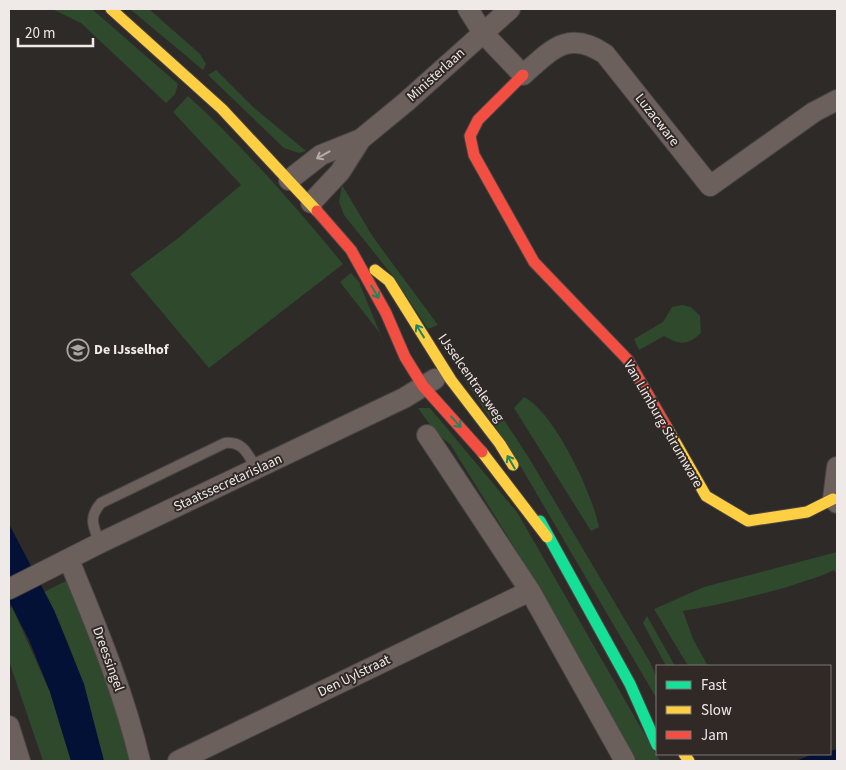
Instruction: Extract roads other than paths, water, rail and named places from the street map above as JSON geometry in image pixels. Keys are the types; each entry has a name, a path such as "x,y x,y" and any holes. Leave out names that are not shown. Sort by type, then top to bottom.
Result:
{"street":[{"name":"IJsselcentraleweg","path":"111,9 222,109 311,203 351,250 388,281 446,372 500,444 519,476"},
{"path":"468,9 483,33 523,75"},
{"name":"Ministerlaan","path":"311,203 340,172 361,139 510,9"},
{"name":"Luzacware","path":"523,75 555,47 577,42 591,44 605,54 710,186 814,112 837,100"},
{"name":"Van Limburg Stirumware","path":"523,75 478,120 470,136 474,156 534,262 628,360 706,496 748,521 807,512 835,501 837,467"},
{"name":"Ministerlaan","path":"289,180 321,155 361,139"},
{"name":"IJsselcentraleweg","path":"351,250 386,313 405,357 423,386 488,458 547,538"},
{"name":"Staatssecretarislaan","path":"9,589 100,543 257,470 404,398 446,372"},
{"path":"428,435 530,592 626,761"},
{"name":"IJsselcentraleweg","path":"528,493 547,538 630,684 656,743"},
{"name":"Dreessingel","path":"66,561 127,709 140,761"},
{"name":"Den Uylstraat","path":"178,761 530,592"},
{"name":"IJsselcentraleweg","path":"630,684 656,713"},
{"path":"9,726 20,761"}],"lane":[{"path":"100,543 91,520 94,511 100,503 225,443 236,442 245,448 257,470"}],"water":[{"path":"9,524 54,610 84,684 104,761 71,761 50,692 29,640 9,601"},
{"path":"837,749 837,761 796,761 811,755 831,755 831,751"}],"place":[{"name":"De IJsselhof","path":"78,350"}]}
